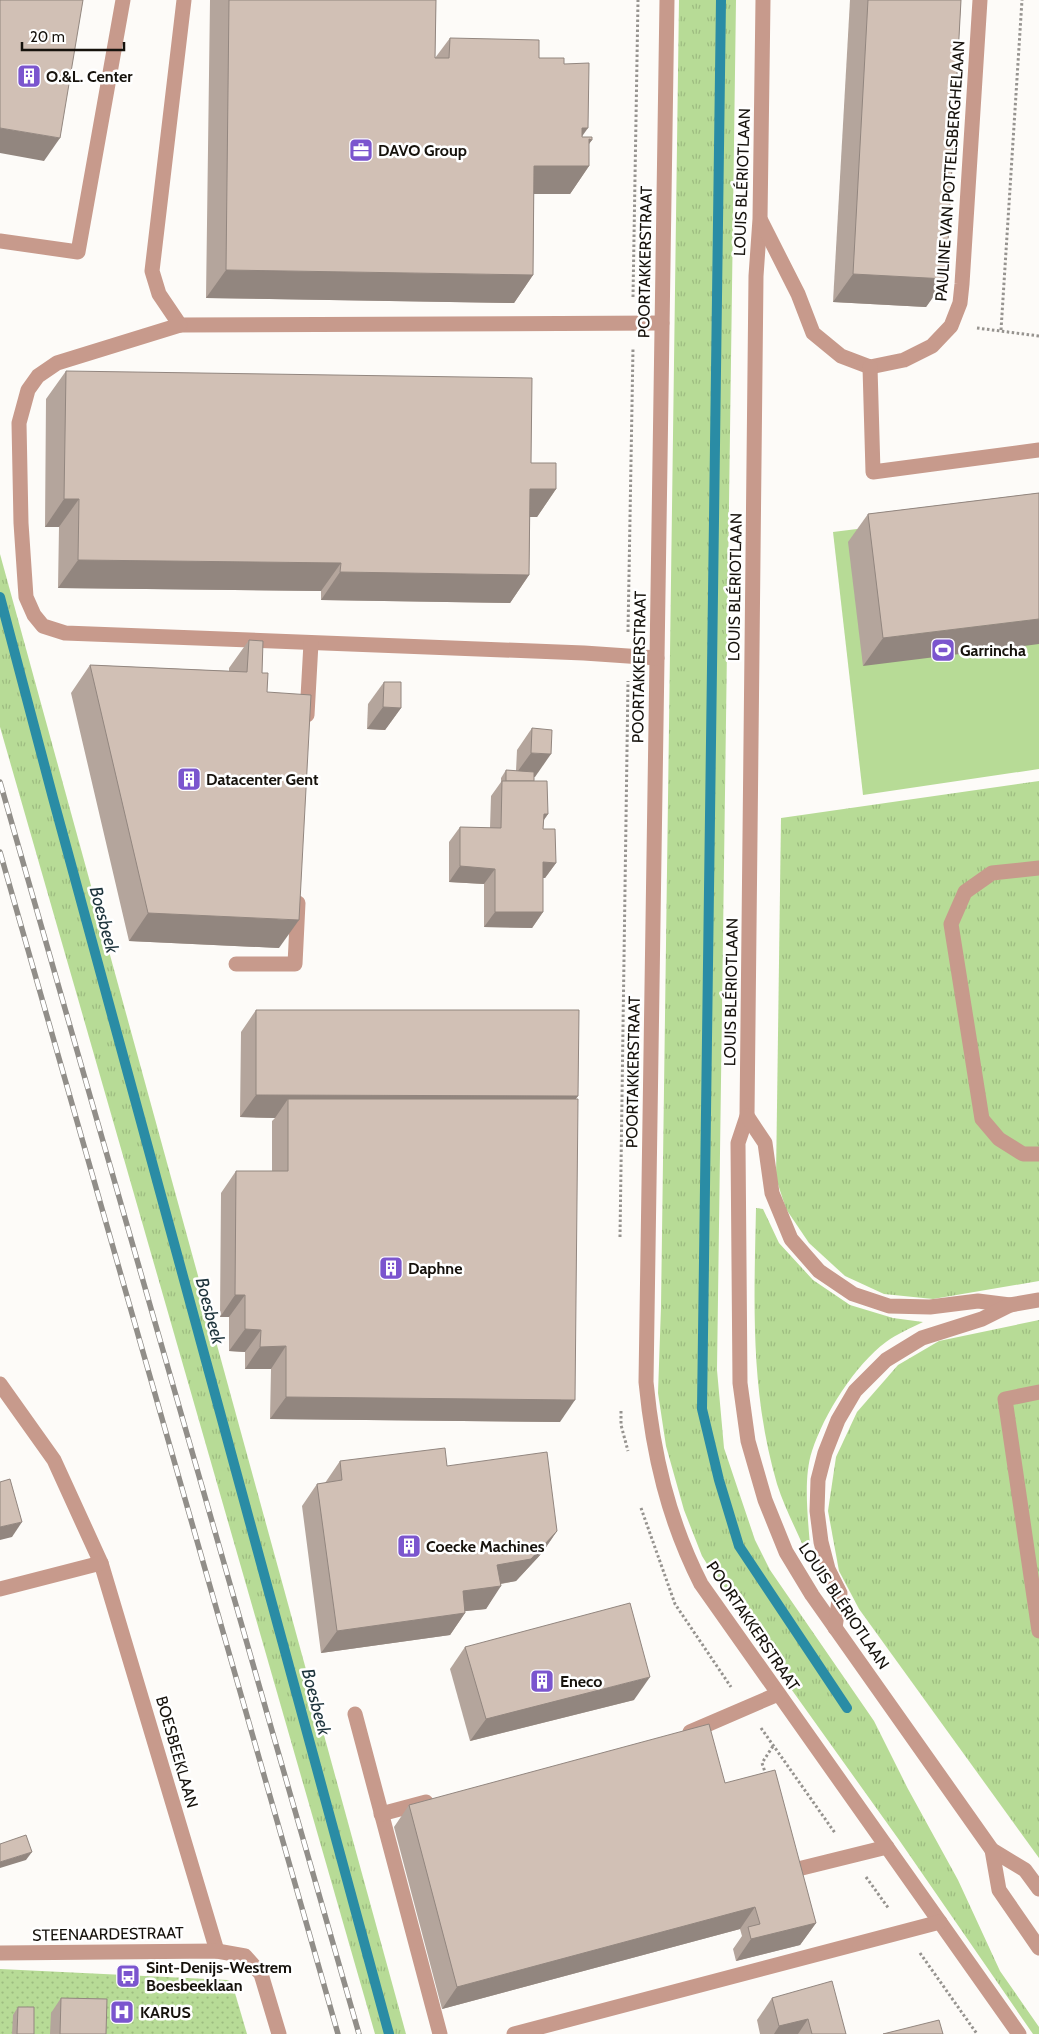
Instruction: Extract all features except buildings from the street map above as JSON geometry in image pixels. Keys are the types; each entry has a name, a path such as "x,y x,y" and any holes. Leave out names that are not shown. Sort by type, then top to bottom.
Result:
{"street":[{"path":"0,241 78,252 122,0"},
{"path":"180,326 159,294 152,270 184,0"},
{"name":"POORTAKKERSTRAAT","path":"667,0 646,1382 650,1428 666,1500 684,1551 701,1584 1019,2034"},
{"name":"LOUIS BLÉRIOTLAAN","path":"763,0 760,219 756,276 747,1116 738,1143 740,1383 748,1441 765,1500 786,1552 812,1595 992,1850 1025,1870 1039,1889"},
{"name":"PAULINE VAN POTTELSBERGHELAAN","path":"870,367 904,360 932,346 951,326 960,303 980,0"},
{"path":"760,219 798,294 813,333 840,356 870,367 873,472 1039,450"},
{"path":"657,658 584,653 65,633 43,626 34,616 26,596 21,523 19,423 28,390 38,376 57,363 180,326 662,323"},
{"path":"307,730 311,643"},
{"path":"1039,868 992,874 965,892 951,924 982,1119 999,1139 1023,1154 1039,1154"},
{"path":"236,964 295,964 299,886"},
{"path":"747,1116 765,1143 772,1193 792,1239 819,1271 853,1294 890,1306 930,1307 978,1301 1010,1305"},
{"path":"836,1628 840,1593 828,1570 821,1542 817,1511 818,1480 825,1453 838,1420 855,1391 886,1360 922,1338 982,1318 1010,1305 1039,1300"},
{"name":"BOESBEEKLAAN","path":"0,1384 54,1460 101,1563 217,1951"},
{"path":"1039,1392 1005,1398 1039,1631"},
{"path":"0,1590 101,1563"},
{"path":"674,1737 712,1724 778,1694"},
{"path":"355,1714 440,2034"},
{"path":"381,1814 439,1799"},
{"path":"798,1869 887,1847"},
{"path":"992,1850 999,1890 1039,1948"},
{"path":"514,2034 940,1922"},
{"name":"STEENAARDESTRAAT","path":"0,1953 217,1951 245,1956 261,1974 279,2034"}],"path":[{"path":"1001,330 1022,0"},
{"path":"951,326 1001,330 1039,336"},
{"path":"768,1782 762,1763 774,1746"}],"green space":[{"path":"679,0 736,0 717,1370 724,1448 755,1540 770,1570 874,1721 908,1789 958,1880 1000,1971 1039,2027 1039,2034 1033,2034 897,1837 746,1626 702,1556 684,1510 666,1446 658,1393 661,1307"},
{"name":"Garrincha","path":"1039,506 1039,769 863,795 833,532"},
{"path":"0,554 406,2034 375,2034 0,727"},
{"path":"1039,781 1039,1281 933,1299 884,1294 845,1276 809,1243 786,1209 776,1178 781,818"},
{"path":"756,1208 763,1209 779,1243 813,1280 850,1305 893,1318 923,1322 895,1336 874,1352 842,1391 824,1422 809,1462 807,1498 810,1546 804,1548 777,1484 762,1415 758,1381 755,1313"},
{"path":"1039,1320 1039,1858 859,1609 839,1571 828,1511 836,1457 857,1412 898,1365 939,1341"},
{"name":"KARUS","path":"0,1969 228,1980 232,1983 247,2034 0,2034"}],"waterway":[{"path":"721,0 702,1409 719,1480 739,1546 847,1708"},
{"name":"Boesbeek","path":"0,597 389,2034"}],"railway":[{"path":"0,782 359,2034"},
{"path":"0,852 338,2034"}],"place":[{"name":"O.&L. Center","path":"29,76"},
{"name":"DAVO Group","path":"361,150"},
{"name":"Garrincha","path":"943,650"},
{"name":"Datacenter Gent","path":"189,779"},
{"name":"Daphne","path":"391,1268"},
{"name":"Coecke Machines","path":"409,1546"},
{"name":"Eneco","path":"542,1681"},
{"name":"Sint-Denijs-Westrem Boesbeeklaan","path":"128,1976"},
{"name":"KARUS","path":"122,2012"}]}
